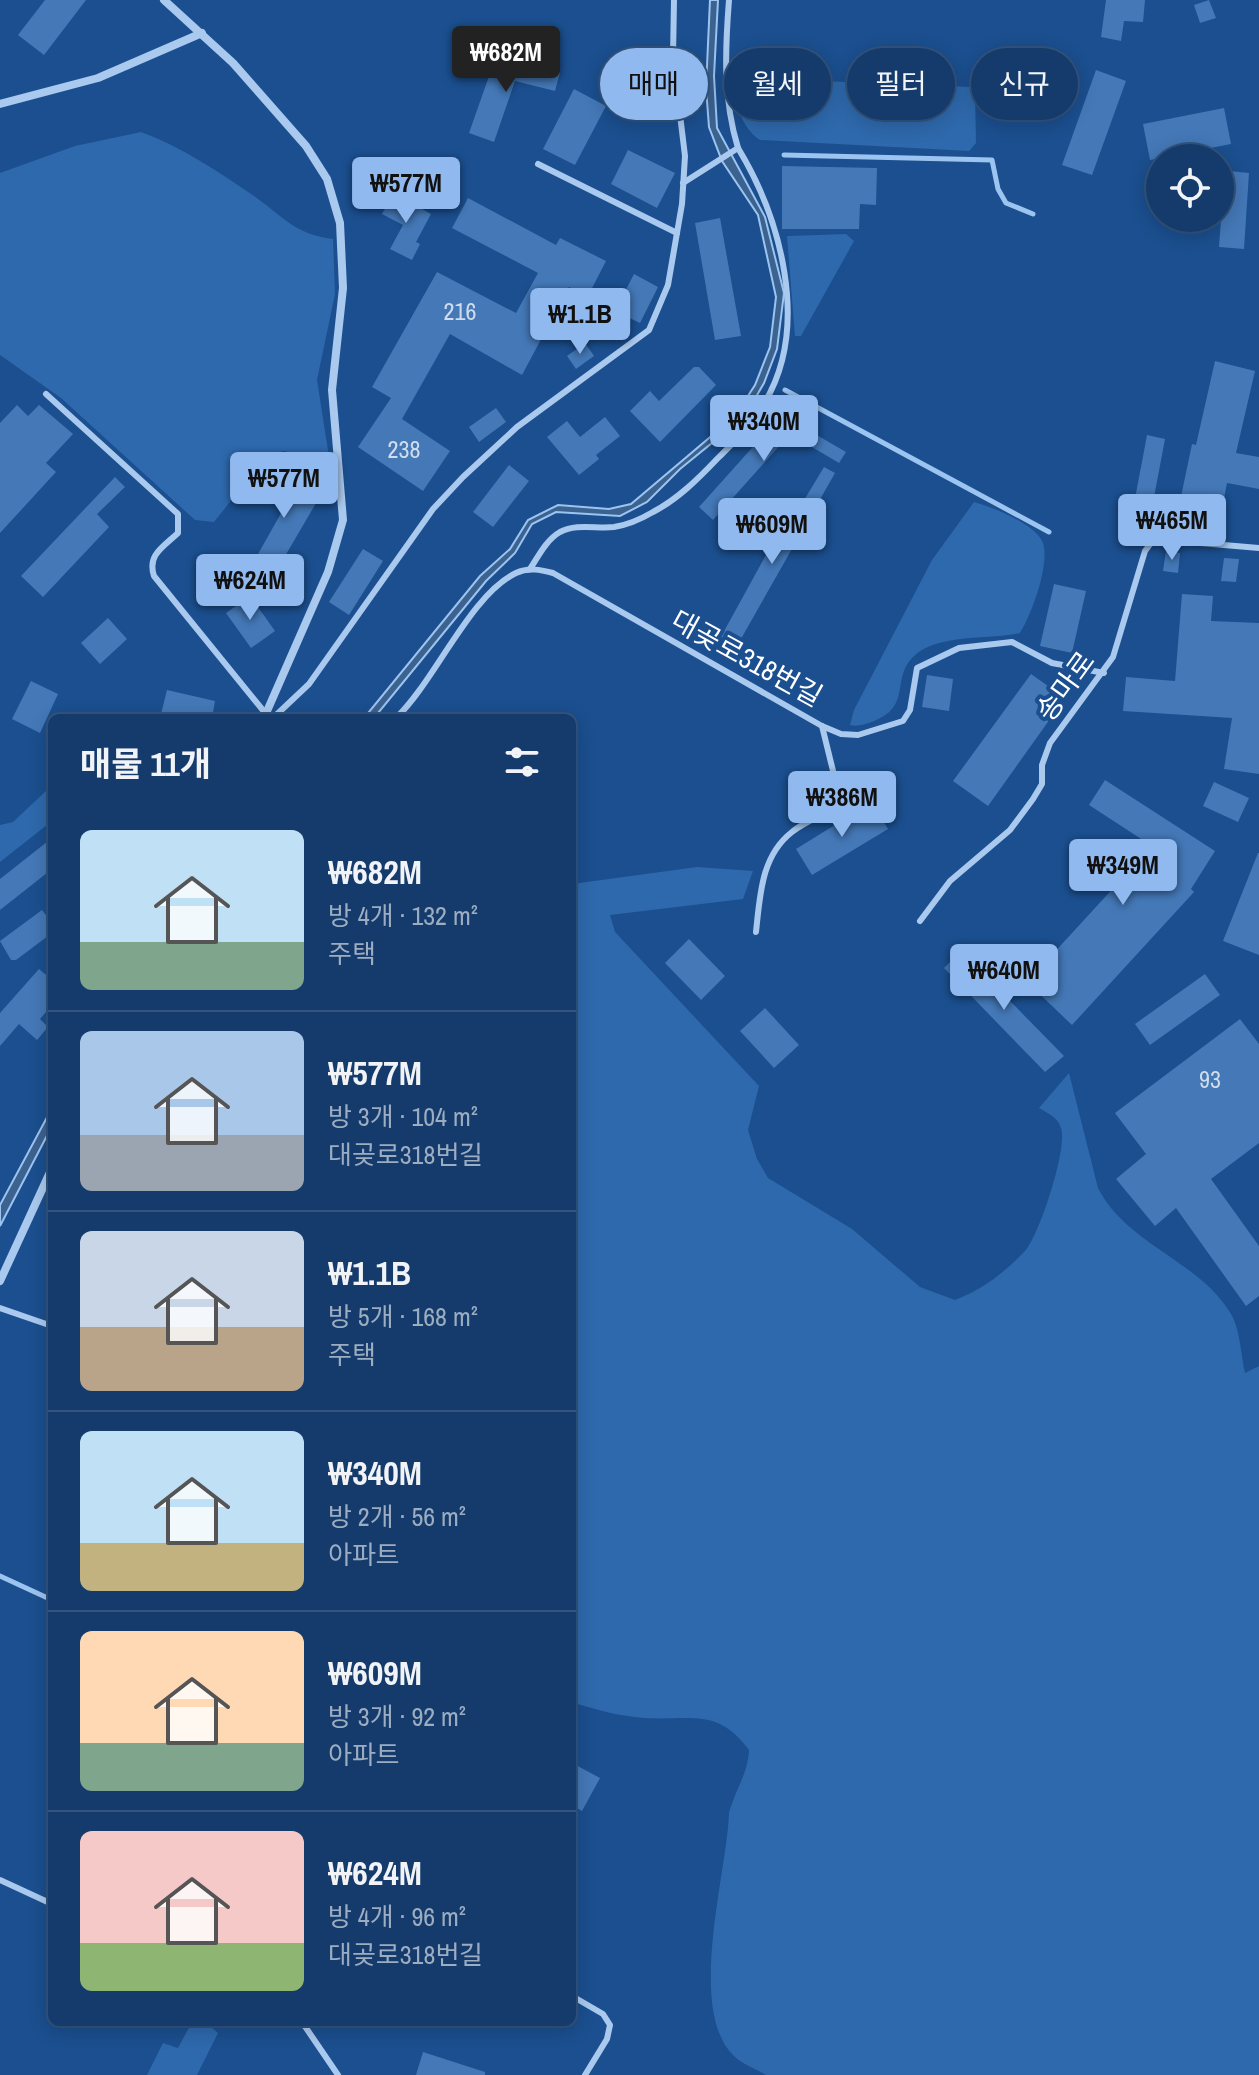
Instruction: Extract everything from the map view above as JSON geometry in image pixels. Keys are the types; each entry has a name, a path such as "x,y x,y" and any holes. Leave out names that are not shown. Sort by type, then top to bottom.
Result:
{"street":[{"path":"164,0 202,33 262,94 320,164 334,196 343,254 332,390 343,520 328,572 269,714"},
{"path":"0,104 54,92 110,74 202,33"},
{"path":"0,1281 48,1177"}],"lane":[{"path":"272,714 309,684 433,509 463,477 517,427 649,330 668,285 683,183 685,156 673,57 674,0"},
{"path":"400,714 501,583 530,569 548,542 561,531 580,526 612,527 636,521 679,495 750,426 778,374 787,294 766,202 735,150 725,75 729,0"},
{"path":"683,183 735,150"},
{"path":"538,164 677,233"},
{"path":"46,394 178,514 181,524 178,533 153,556 150,566 154,576 266,714"},
{"name":"송마로","path":"920,921 950,881 1010,830 1042,784 1042,765 1050,743 1073,708 1104,673 1119,639 1145,551 1154,539 1259,548"},
{"name":"대곶로318번길","path":"530,569 553,573 841,734 858,735 903,721 910,710 917,668 959,648 986,642 1012,642 1052,663 1104,673"},
{"path":"756,932 760,887 777,848 791,832 828,811 834,803 835,779 822,726"},
{"path":"0,1308 48,1325"},
{"path":"0,1880 48,1902"},
{"path":"576,1998 603,2014 610,2025 607,2039 585,2075"},
{"path":"305,2026 338,2075"}],"shaded area":[{"path":"710,0 718,0 714,76 717,128 765,217 784,293 777,349 764,383 745,416 680,469 647,502 620,516 556,512 532,524 515,553 486,581 377,714 367,714 480,576 510,549 528,520 558,505 609,509 631,504 735,416 755,385 770,347 776,297 758,215 722,161 709,127"},
{"path":"831,81 847,82 847,120 955,120 955,86 971,87 971,120 976,120 976,143 969,151 760,140 743,120 831,120"},
{"path":"141,132 214,169 299,229 333,239 335,294 317,380 332,476 285,451 268,454 214,522 195,520 61,398 0,355 0,173 75,146"},
{"path":"846,234 854,241 801,336 795,336 787,236"},
{"path":"974,502 1023,523 1043,543 1042,576 1025,625 1020,633 949,641 923,649 907,665 893,708 874,721 850,725 854,710 932,560"},
{"path":"48,790 48,824 0,862 0,825 13,822"},
{"path":"697,867 753,871 743,899 610,915 615,932 759,1086 748,1130 757,1159 768,1178 852,1229 920,1287 955,1300 984,1285 1025,1251 1038,1228 1051,1191 1062,1138 1057,1121 1039,1108 1069,1073 1098,1188 1111,1208 1144,1239 1201,1280 1231,1314 1245,1373 1259,1366 1259,2075 766,2075 737,2059 720,2035 713,2007 713,1940 729,1813 749,1750 726,1727 714,1722 689,1718 635,1717 576,1703 576,883"},
{"path":"48,1115 48,1134 0,1226 0,1205"},
{"path":"190,2026 210,2026 218,2033 197,2075 147,2075 163,2043 178,2048"}],"building":[{"path":"45,0 86,0 44,55 18,35"},
{"path":"1106,0 1145,0 1143,22 1124,21 1121,41 1101,37"},
{"path":"1209,0 1216,18 1200,23 1194,5"},
{"path":"495,59 528,71 530,64 560,72 555,91 515,81 494,142 469,133"},
{"path":"1096,70 1126,81 1092,175 1062,165"},
{"path":"574,89 600,103 600,117 575,165 543,149"},
{"path":"1224,108 1231,144 1147,144 1143,124"},
{"path":"628,150 675,173 657,208 611,184"},
{"path":"782,166 877,168 876,205 860,204 859,229 782,229"},
{"path":"1234,171 1249,173 1244,249 1219,247 1220,232 1234,232"},
{"path":"393,193 431,214 416,242 420,244 412,260 390,249 403,225 382,214"},
{"path":"468,198 556,245 560,238 606,261 588,296 569,287 522,375 450,334 402,419 450,451 423,491 358,447 391,398 372,387 437,272 516,313 538,273 452,228"},
{"path":"720,218 741,336 715,340 695,223"},
{"path":"634,274 658,287 640,323 615,311"},
{"path":"585,343 594,356 576,369 567,356"},
{"path":"1215,361 1255,371 1236,453 1259,457 1259,489 1227,483 1220,519 1178,511 1192,444 1196,445"},
{"path":"694,367 699,367 716,385 660,442 630,411 650,391 659,401"},
{"path":"17,405 28,416 39,405 73,434 46,463 56,472 0,533 0,423"},
{"path":"496,408 506,422 479,442 469,427"},
{"path":"784,416 846,452 839,463 790,434 713,520 699,507 768,430 773,435"},
{"path":"605,417 620,436 596,455 599,459 579,475 547,437 567,421 580,437"},
{"path":"1147,435 1165,439 1152,508 1134,504"},
{"path":"509,465 529,481 493,527 473,512"},
{"path":"824,467 835,473 733,653 717,644 767,553 771,555"},
{"path":"273,471 319,498 274,575 253,563 285,506 260,491"},
{"path":"115,477 125,487 97,514 109,527 43,597 21,576"},
{"path":"363,549 383,561 349,615 329,602"},
{"path":"1166,551 1180,553 1178,573 1163,571"},
{"path":"1224,558 1239,559 1236,582 1221,581"},
{"path":"1054,584 1086,591 1072,653 1040,646"},
{"path":"1182,594 1213,596 1211,621 1259,623 1259,774 1224,769 1232,718 1123,711 1126,677 1175,681"},
{"path":"250,596 275,631 251,648 226,613"},
{"path":"108,618 127,639 100,664 81,643"},
{"path":"1031,674 1065,698 988,806 953,781"},
{"path":"927,675 953,679 949,711 922,707"},
{"path":"31,681 58,694 40,733 12,719"},
{"path":"167,690 215,701 213,714 161,714"},
{"path":"1105,780 1215,851 1191,889 1194,892 1072,1025 1027,982 1152,846 1089,805"},
{"path":"1214,782 1249,798 1238,822 1203,806"},
{"path":"872,802 888,829 812,875 796,849"},
{"path":"48,841 48,872 0,910 0,879"},
{"path":"1259,853 1259,955 1223,941"},
{"path":"42,910 48,918 48,936 16,960 11,960 0,941"},
{"path":"689,939 725,976 701,1000 665,963"},
{"path":"961,951 1064,1056 1045,1072 944,968"},
{"path":"39,969 48,977 48,1010 40,1019 48,1027 37,1040 19,1024 0,1046 0,1013"},
{"path":"1205,974 1220,995 1150,1045 1135,1024"},
{"path":"765,1008 799,1045 774,1068 740,1031"},
{"path":"1240,1019 1259,1044 1259,1143 1211,1179 1259,1246 1259,1296 1246,1306 1176,1208 1155,1226 1116,1179 1146,1154 1115,1113"},
{"path":"576,1765 600,1778 582,1811 576,1807"},
{"path":"423,2052 485,2072 485,2075 416,2075"}],"waterway":[{"path":"784,155 992,160 998,189 1006,203 1033,214"},
{"path":"785,390 1049,532"},
{"path":"0,1576 48,1598"}]}
